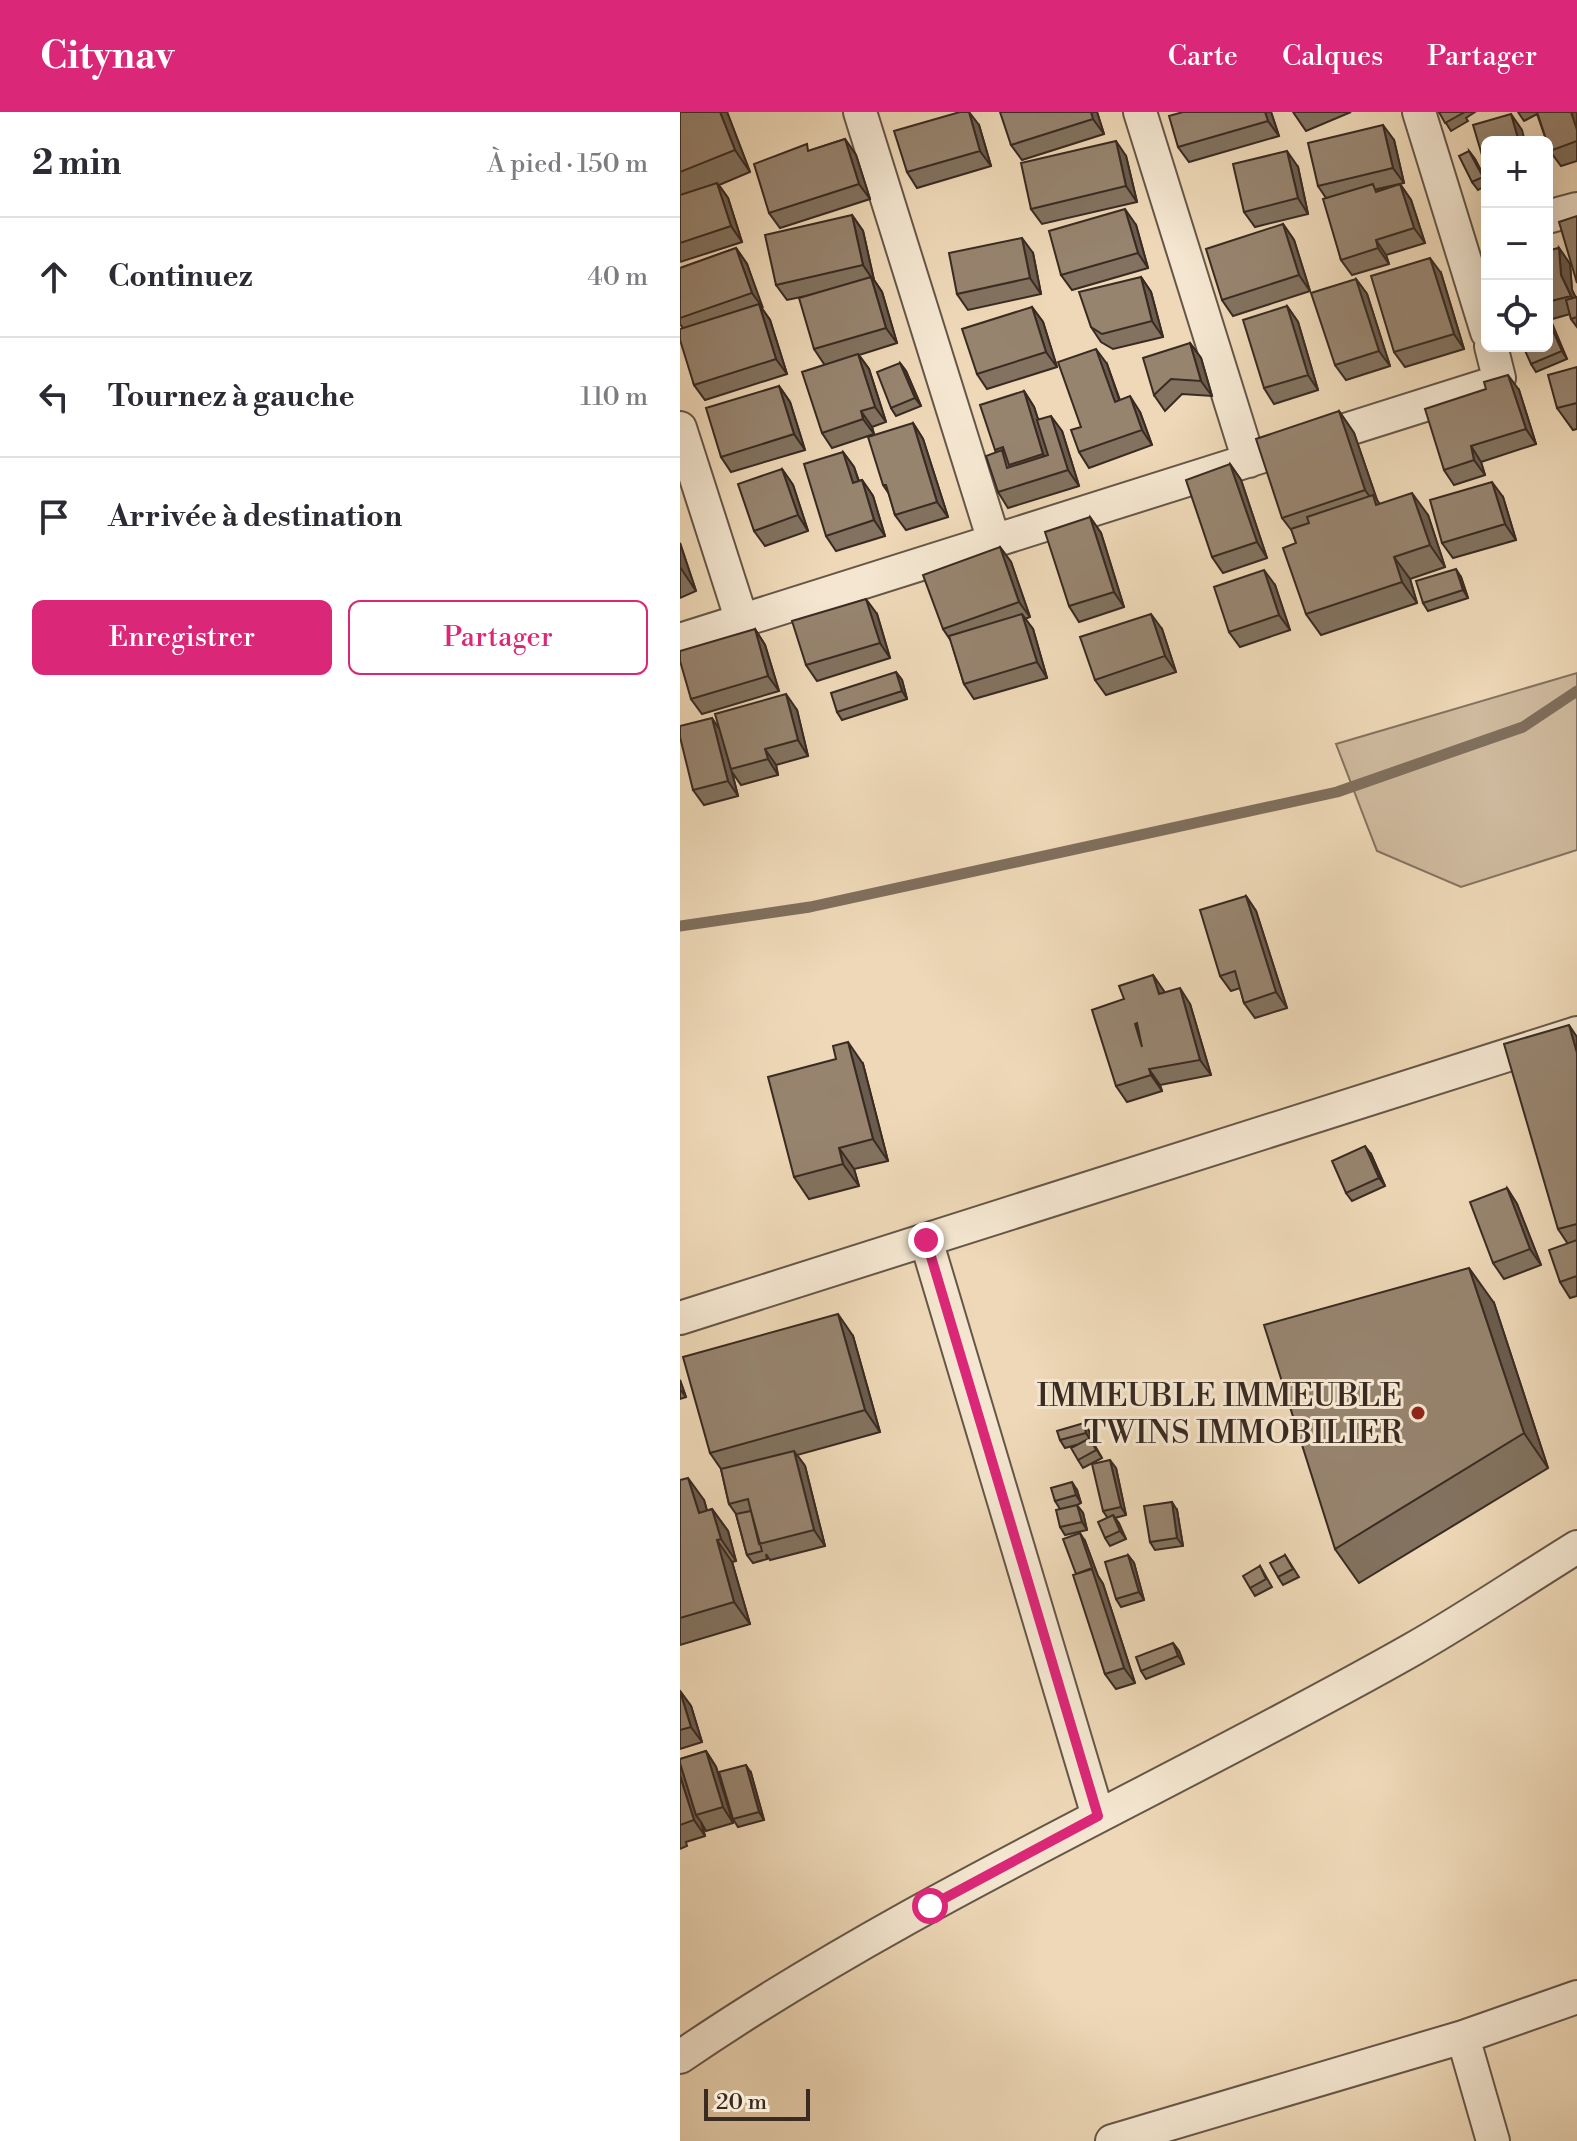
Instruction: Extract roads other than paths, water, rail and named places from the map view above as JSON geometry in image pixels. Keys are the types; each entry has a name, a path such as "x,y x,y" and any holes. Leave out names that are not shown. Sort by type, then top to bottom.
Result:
{"street":[{"path":"860,112 994,541"},
{"path":"1140,112 1249,461"},
{"path":"1419,112 1473,239 1481,292"},
{"path":"1553,215 1577,209"},
{"path":"680,640 1491,384 1499,378 1492,352"},
{"path":"680,428 742,621"},
{"path":"680,1318 1577,1033"},
{"path":"926,1240 1098,1816"},
{"path":"680,2057 756,2005 930,1906 1413,1649 1577,1547"},
{"path":"1112,2141 1463,2037 1577,1997"},
{"path":"1463,2037 1493,2141"}],"waterway":[{"path":"680,926 810,907 1337,792 1523,727 1577,691"}],"place":[{"name":"IMMEUBLE IMMEUBLE TWINS IMMOBILIER","path":"1418,1413"}]}
